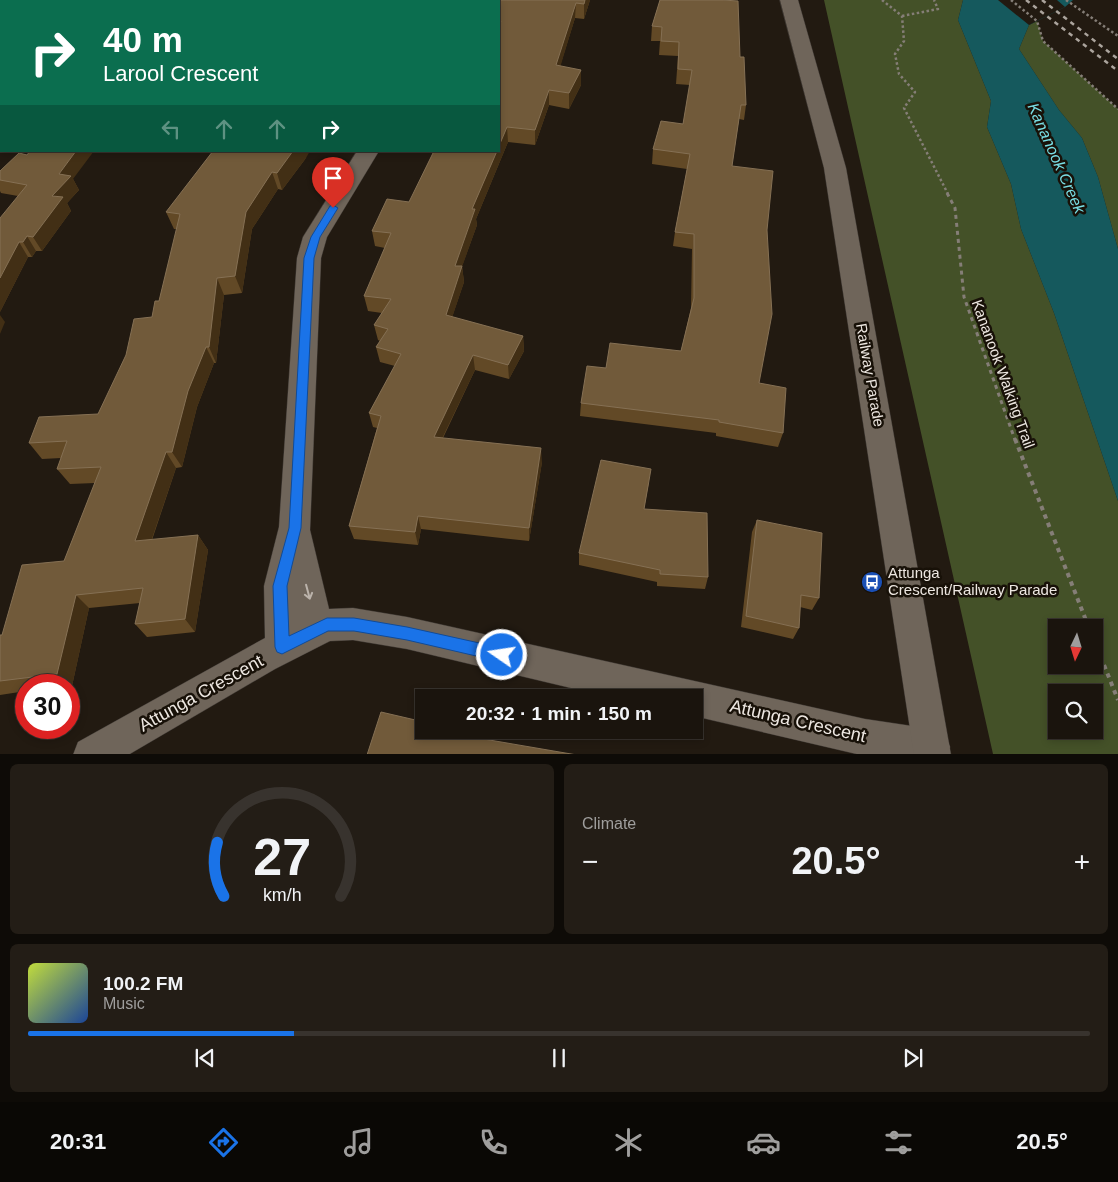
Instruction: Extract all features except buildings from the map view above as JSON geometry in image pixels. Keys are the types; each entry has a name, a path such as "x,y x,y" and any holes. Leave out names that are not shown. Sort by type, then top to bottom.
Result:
{"street":[{"name":"Railway Parade","path":"788,0 834,168 933,751"},
{"path":"282,647 280,586 295,528 309,258 316,237 367,152"},
{"path":"295,528 304,577 318,630"},
{"name":"Attunga Crescent","path":"91,754 282,647 327,625 354,624 407,633 653,689"},
{"name":"Attunga Crescent","path":"703,700 933,751"}],"path":[{"path":"882,0 902,16 938,10 934,0"},
{"path":"1011,0 1037,21 1043,41 1118,109"},
{"path":"1066,0 1118,36"},
{"name":"Kananook Walking Trail","path":"902,16 904,41 895,54 899,74 916,92 904,108 955,208 964,297 1030,482 1085,619"},
{"path":"1103,662 1118,700"}],"green space":[{"path":"824,0 963,0 958,20 991,101 987,127 1011,184 1021,229 1054,313 1118,501 1118,754 993,754"},
{"path":"1037,21 1043,41 1118,109 1118,249 1098,177 1082,138 1059,110 1019,49 1029,25"}],"water":[{"name":"Kananook Creek","path":"963,0 1073,0 1065,7 1029,25 1019,49 1059,110 1082,138 1098,177 1118,249 1118,501 1054,313 1021,229 1011,184 987,127 991,101 958,20"}],"pier":[{"path":"998,0 1057,0 1065,7 1029,25"}],"railway":[{"path":"1026,0 1118,71"},
{"path":"1042,0 1118,59"}],"place":[{"name":"Attunga Crescent/Railway Parade","path":"872,582"}],"route":[{"path":"333,208 316,237 309,258 295,528 280,586 282,647 327,625 354,624 407,633 502,655"}]}
